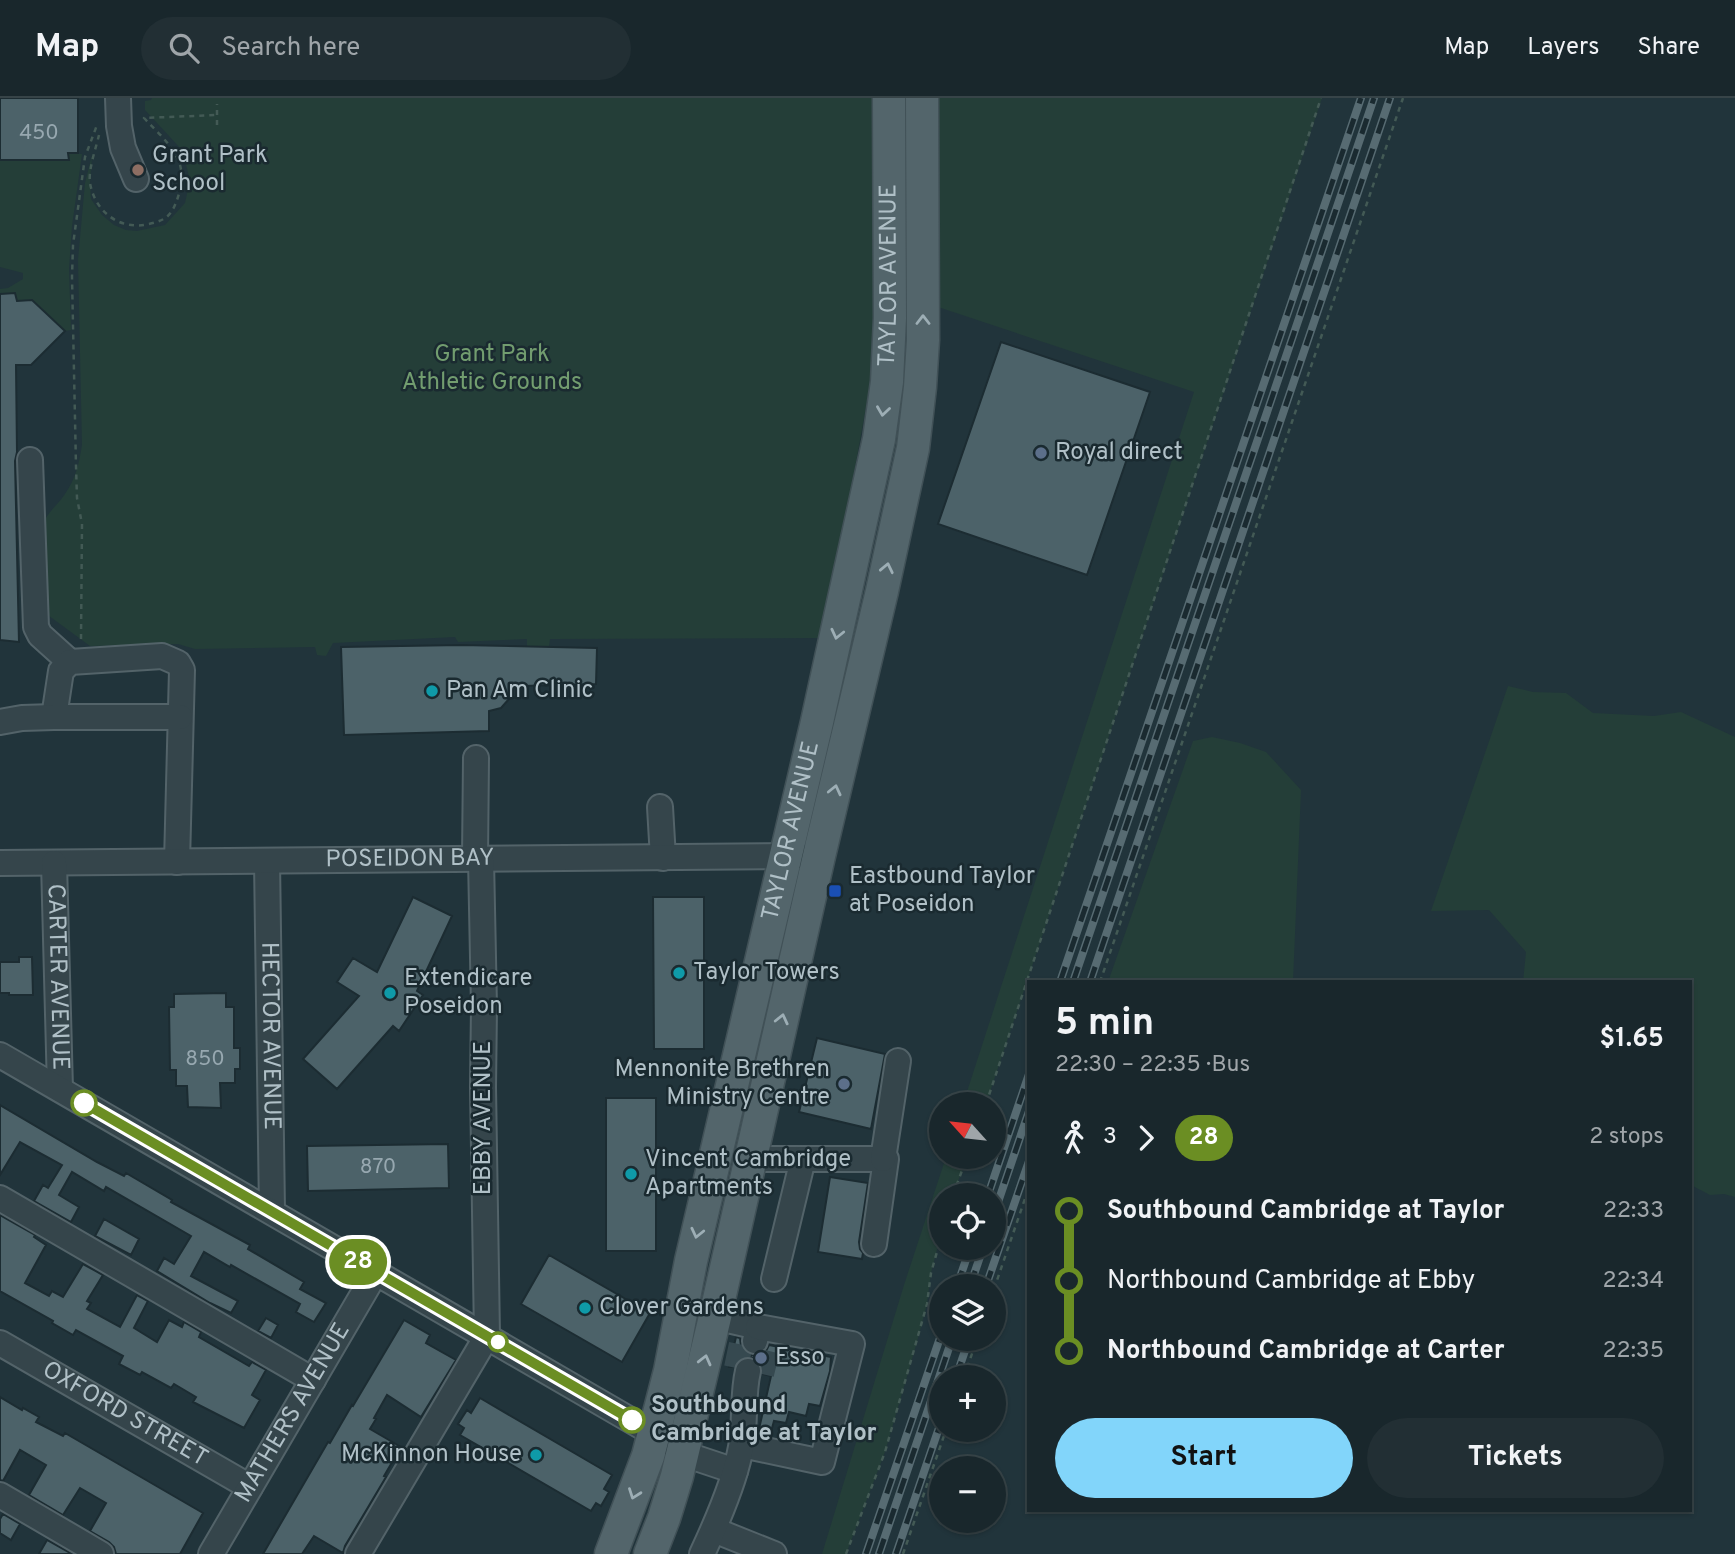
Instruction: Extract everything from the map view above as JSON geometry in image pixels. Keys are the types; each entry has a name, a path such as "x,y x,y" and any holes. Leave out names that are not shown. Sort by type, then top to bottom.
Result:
{"main road":[{"name":"TAYLOR AVENUE","path":"611,1554 648,1456 670,1371 694,1248 786,857 879,439 887,382 890,265 889,98"},
{"name":"TAYLOR AVENUE","path":"649,1554 671,1496 715,1317 905,484 915,428 923,341 922,98"}],"street":[{"path":"118,98 118,126 123,148 136,179"},
{"path":"30,460 36,627 40,635 76,652 162,656 178,663 182,670 177,862"},
{"path":"54,717 61,671 76,652"},
{"path":"0,722 54,717 180,717"},
{"name":"EBBY AVENUE","path":"476,758 484,1007 487,1336"},
{"path":"660,807 663,858"},
{"name":"POSEIDON BAY","path":"0,863 819,856"},
{"name":"HECTOR AVENUE","path":"267,861 272,1212"},
{"name":"CARTER AVENUE","path":"54,863 60,1089"},
{"path":"0,1055 696,1458 735,1471"},
{"path":"883,1159 898,1061"},
{"path":"751,1159 886,1159 874,1244"},
{"path":"774,1279 803,1159"},
{"path":"0,1198 313,1380"},
{"name":"MATHERS AVENUE","path":"211,1554 376,1272"},
{"path":"715,1317 757,1334 852,1344 822,1462 742,1445"},
{"path":"358,1554 487,1336"},
{"name":"OXFORD STREET","path":"0,1343 250,1487"},
{"path":"702,1554 714,1530 742,1445 748,1374"},
{"path":"0,1495 101,1554"},
{"path":"714,1530 774,1554"}],"path":[{"path":"1027,980 1321,98"},
{"path":"1101,980 1403,98"},
{"path":"217,104 217,125"},
{"path":"76,652 82,524 76,466 73,245 85,157 94,129 102,118"},
{"path":"990,1092 1027,981"},
{"path":"999,1274 1027,1193"},
{"path":"846,1554 885,1452 927,1304 935,1260"},
{"path":"903,1554 942,1442"}],"green space":[{"name":"Grant Park Athletic Grounds","path":"152,98 875,98 873,368 821,638 550,639 549,647 527,646 527,639 458,642 455,637 333,643 326,656 317,655 315,647 195,649 178,644 90,646 41,610 42,526 72,482 82,445 78,260 85,183 92,155 91,199 102,215 114,225 126,230 137,231 165,225 185,203 190,180 182,150 145,110 145,101"},
{"path":"922,98 1322,98 990,1092 967,1092 1194,392 923,302"},
{"path":"68,153 82,154 69,269 71,330 65,331 32,301 17,301 15,294 0,294 0,289 8,288 23,279 23,273 0,267 0,160 68,160"},
{"path":"1508,686 1533,692 1566,693 1593,713 1654,716 1681,712 1735,737 1735,1197 1724,1194 1710,1195 1692,1186 1692,980 1523,980 1526,952 1489,910 1431,911"},
{"path":"1212,737 1266,752 1301,790 1293,980 1109,980 1193,741"},
{"path":"942,1169 963,1169 957,1183 937,1183"},
{"path":"929,1209 929,1260 934,1260 929,1274 927,1304 885,1452 846,1554 822,1554"}],"building":[{"path":"0,98 78,98 78,153 68,153 69,160 0,160"},
{"path":"15,293 17,301 32,300 65,331 31,365 16,365 19,642 0,640 0,294"},
{"path":"1001,342 1150,392 1087,575 938,524"},
{"name":"Pan Am Clinic","path":"461,645 597,648 596,684 523,686 521,696 509,699 501,708 489,711 489,731 344,735 341,647"},
{"name":"Extendicare Poseidon","path":"413,897 452,916 417,991 423,995 399,1031 393,1026 337,1089 303,1059 359,996 337,982 353,958 377,972"},
{"name":"Taylor Towers","path":"653,897 704,897 704,1049 654,1049"},
{"path":"19,957 32,957 33,995 0,993 0,962 19,962"},
{"path":"226,993 226,1007 234,1007 234,1048 240,1048 240,1069 235,1069 235,1083 220,1083 221,1108 188,1107 187,1086 176,1086 176,1070 170,1070 169,1007 174,1007 174,994"},
{"name":"Mennonite Brethren Ministry Centre","path":"817,1038 885,1054 871,1129 799,1112"},
{"name":"Vincent Cambridge Apartments","path":"606,1098 656,1098 656,1251 606,1251"},
{"path":"0,1105 97,1162 124,1176 126,1173 172,1200 171,1202 250,1245 248,1249 304,1282 300,1289 326,1303 314,1322 296,1312 300,1304 204,1252 191,1276 238,1301 231,1313 157,1271 164,1258 174,1264 191,1236 106,1187 104,1191 72,1172 59,1195 79,1207 71,1222 34,1201 43,1185 48,1188 62,1165 20,1142 0,1175"},
{"path":"448,1144 449,1188 308,1191 307,1146"},
{"path":"830,1177 868,1183 859,1242 862,1259 818,1252"},
{"path":"0,1215 35,1235 34,1237 46,1245 25,1283 49,1296 52,1291 63,1297 83,1264 103,1275 87,1301 91,1303 87,1309 120,1327 137,1295 148,1301 134,1328 157,1342 169,1320 182,1327 184,1322 201,1332 199,1337 249,1366 252,1362 266,1370 252,1395 260,1400 244,1428 193,1402 196,1397 174,1384 171,1388 142,1372 140,1375 119,1364 123,1356 76,1330 73,1335 0,1291"},
{"path":"104,1219 139,1239 131,1255 95,1236"},
{"name":"Clover Gardens","path":"549,1255 650,1313 622,1362 521,1304"},
{"path":"266,1318 278,1325 271,1338 258,1331"},
{"path":"404,1320 430,1335 426,1343 456,1360 421,1417 387,1395 370,1429 401,1447 343,1553 314,1536 302,1554 263,1554 328,1442 330,1443"},
{"path":"736,1337 740,1338 741,1346 751,1355 760,1355 769,1345 831,1357 820,1406 809,1404 806,1416 789,1412 786,1423 774,1421 771,1432 759,1429 771,1376 763,1374 758,1360 751,1357 743,1357 734,1367 729,1367"},
{"path":"0,1397 39,1417 36,1422 63,1436 65,1433 203,1513 180,1554 116,1554 109,1542 90,1531 106,1503 80,1488 63,1515 29,1495 46,1465 20,1450 3,1481 0,1480"},
{"name":"McKinnon House","path":"480,1398 612,1475 604,1489 609,1492 601,1506 596,1503 591,1511 460,1435 464,1428 458,1424 467,1410 471,1413"},
{"path":"3,1514 20,1524 11,1540 0,1533 0,1519"},
{"path":"47,1540 72,1554 39,1554"}],"tunnel":[{"path":"736,1368 742,1339"},
{"path":"762,1374 769,1345"}],"railway":[{"path":"1061,980 1361,98"},
{"path":"1074,980 1374,98"},
{"path":"1091,980 1390,98"},
{"path":"992,1183 1027,1080"},
{"path":"1005,1183 1027,1117"},
{"path":"990,1274 1027,1167"},
{"path":"961,1274 966,1260"},
{"path":"974,1274 979,1260"},
{"path":"866,1554 935,1351"},
{"path":"879,1554 948,1351"},
{"path":"960,1365 965,1351"},
{"path":"896,1554 934,1442"}],"bus line":[{"name":"28","path":"84,1103 632,1420"}],"place":[{"name":"Grant Park School","path":"138,170"},
{"name":"Royal direct","path":"1041,453"},
{"name":"Pan Am Clinic","path":"432,691"},
{"name":"Eastbound Taylor at Poseidon","path":"835,891"},
{"name":"Taylor Towers","path":"679,973"},
{"name":"Extendicare Poseidon","path":"390,993"},
{"name":"Mennonite Brethren Ministry Centre","path":"844,1084"},
{"name":"Vincent Cambridge Apartments","path":"631,1174"},
{"name":"Clover Gardens","path":"585,1308"},
{"name":"Esso","path":"761,1358"},
{"name":"Southbound Cambridge at Taylor","path":"632,1420"},
{"name":"McKinnon House","path":"536,1455"}]}
